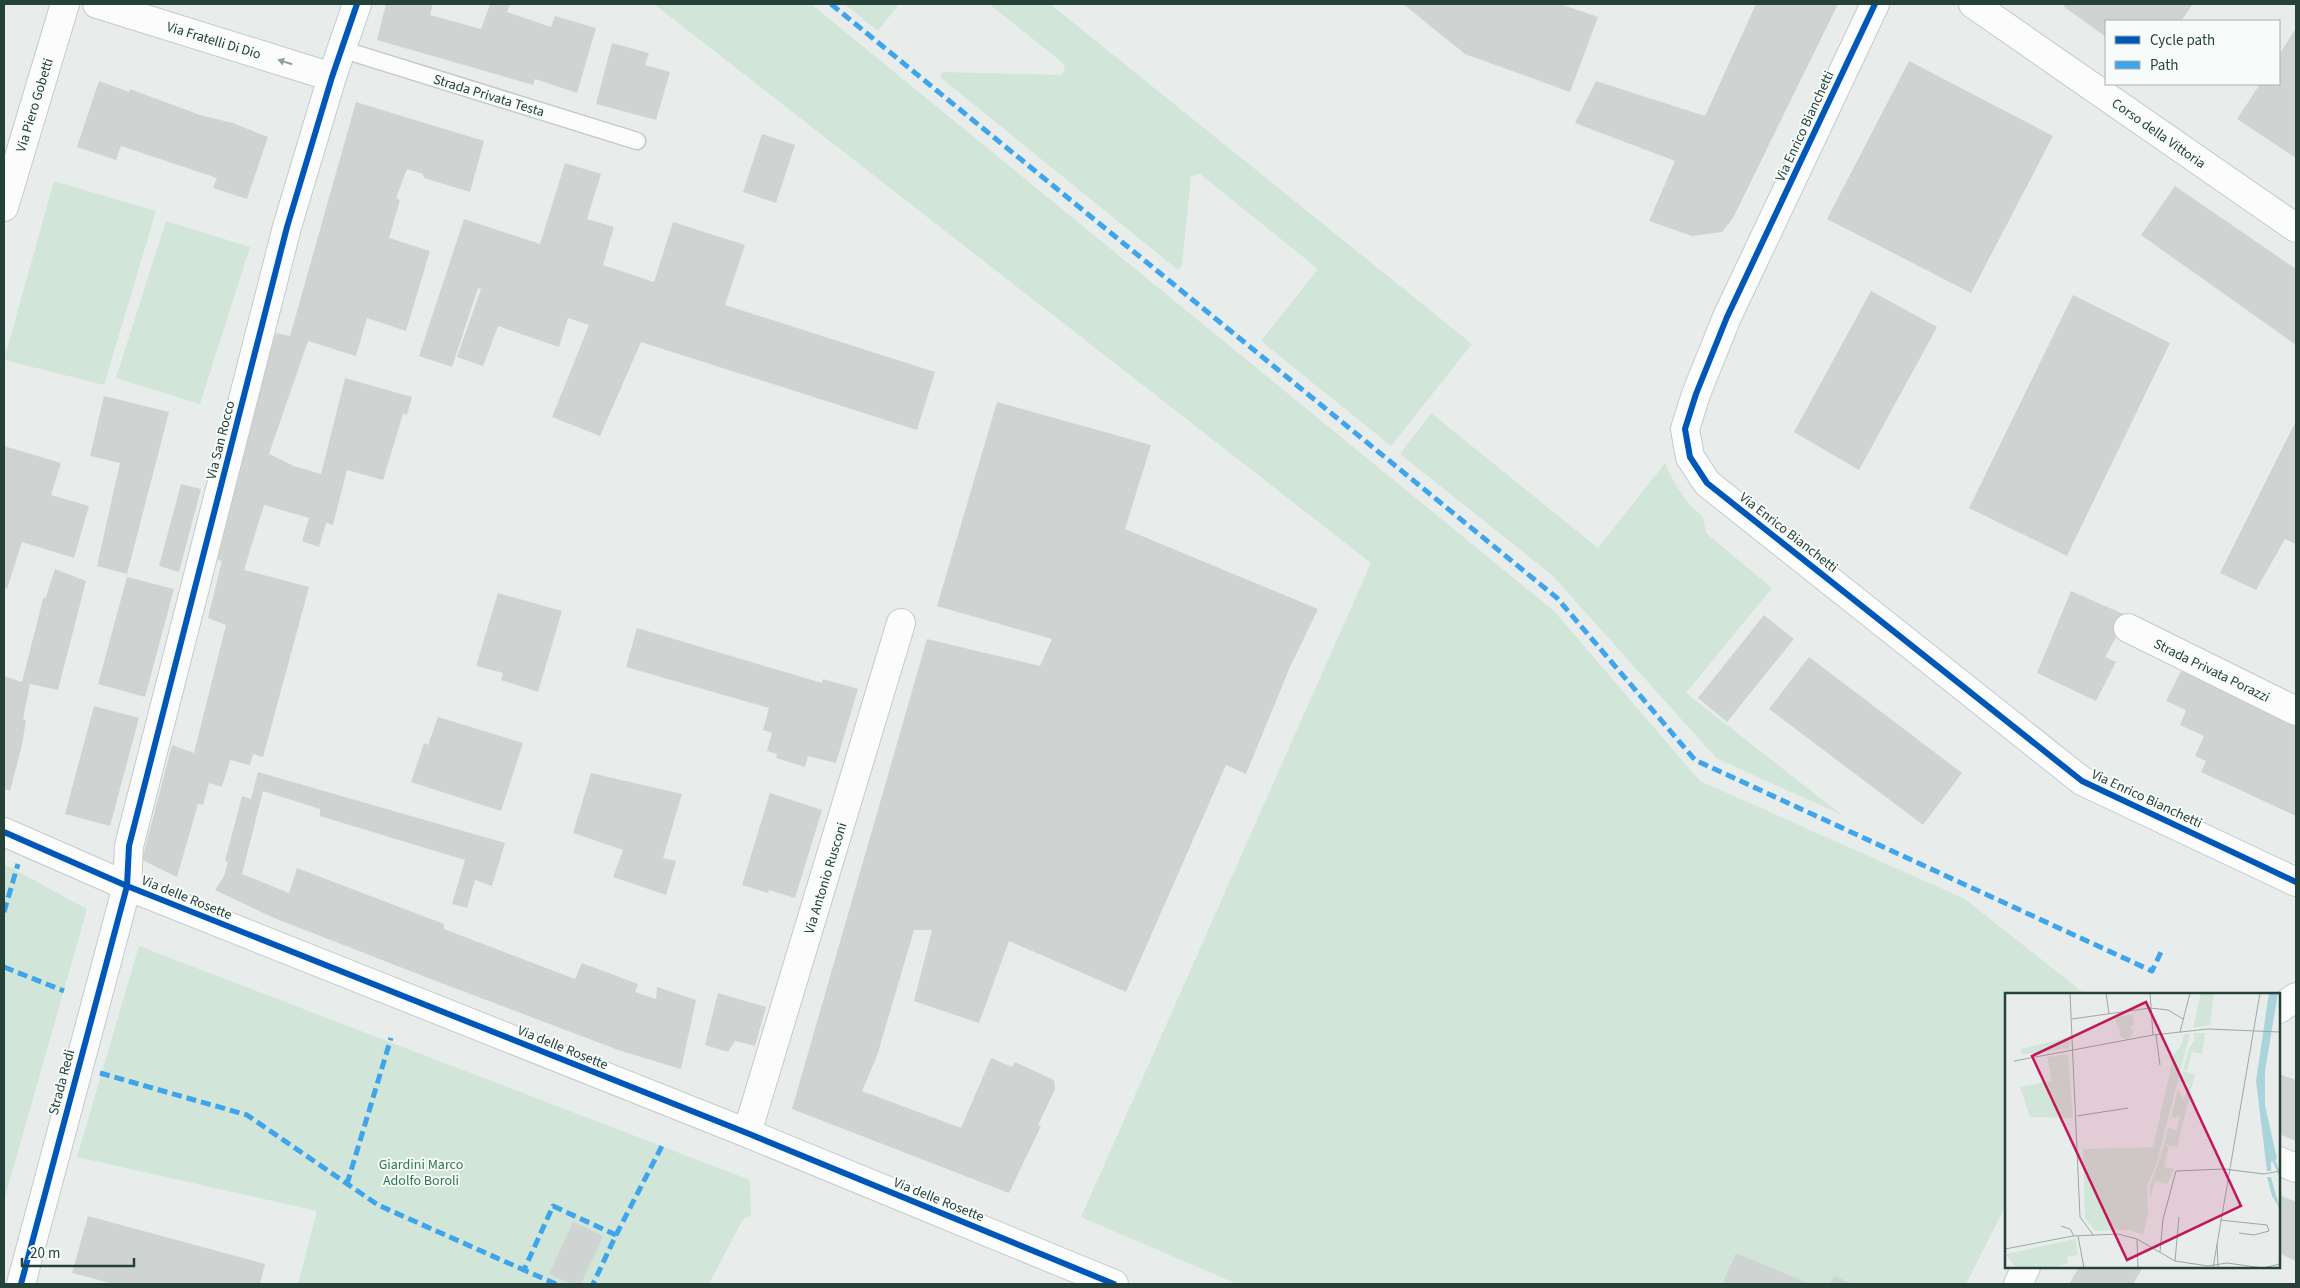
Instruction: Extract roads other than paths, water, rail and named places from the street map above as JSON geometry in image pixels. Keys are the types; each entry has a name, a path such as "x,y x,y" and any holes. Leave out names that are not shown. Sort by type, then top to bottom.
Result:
{"street":[{"name":"Via Piero Gobetti","path":"4,207 65,4"},
{"name":"Via Fratelli Di Dio","path":"97,4 332,76"},
{"name":"Via San Rocco","path":"127,886 129,846 287,227 332,76 357,4"},
{"name":"Via Enrico Bianchetti","path":"1875,4 1727,318 1696,394 1685,429 1690,458 1707,483 2082,781 2296,882"},
{"name":"Corso della Vittoria","path":"1973,4 2296,228"},
{"name":"Via Antonio Rusconi","path":"747,1133 901,623"},
{"name":"Strada Privata Porazzi","path":"2128,628 2296,711"},
{"name":"Via delle Rosette","path":"4,832 127,886 747,1133 1114,1284"},
{"name":"Strada Redi","path":"21,1284 127,886"},
{"path":"2280,1008 2296,997"},
{"path":"2280,1161 2296,1168"},
{"path":"2018,1284 2026,1268"}],"lane":[{"name":"Strada Privata Testa","path":"341,49 637,141"}],"park label":[{"name":"Giardini Marco Adolfo Boroli","path":"421,1172"}]}
